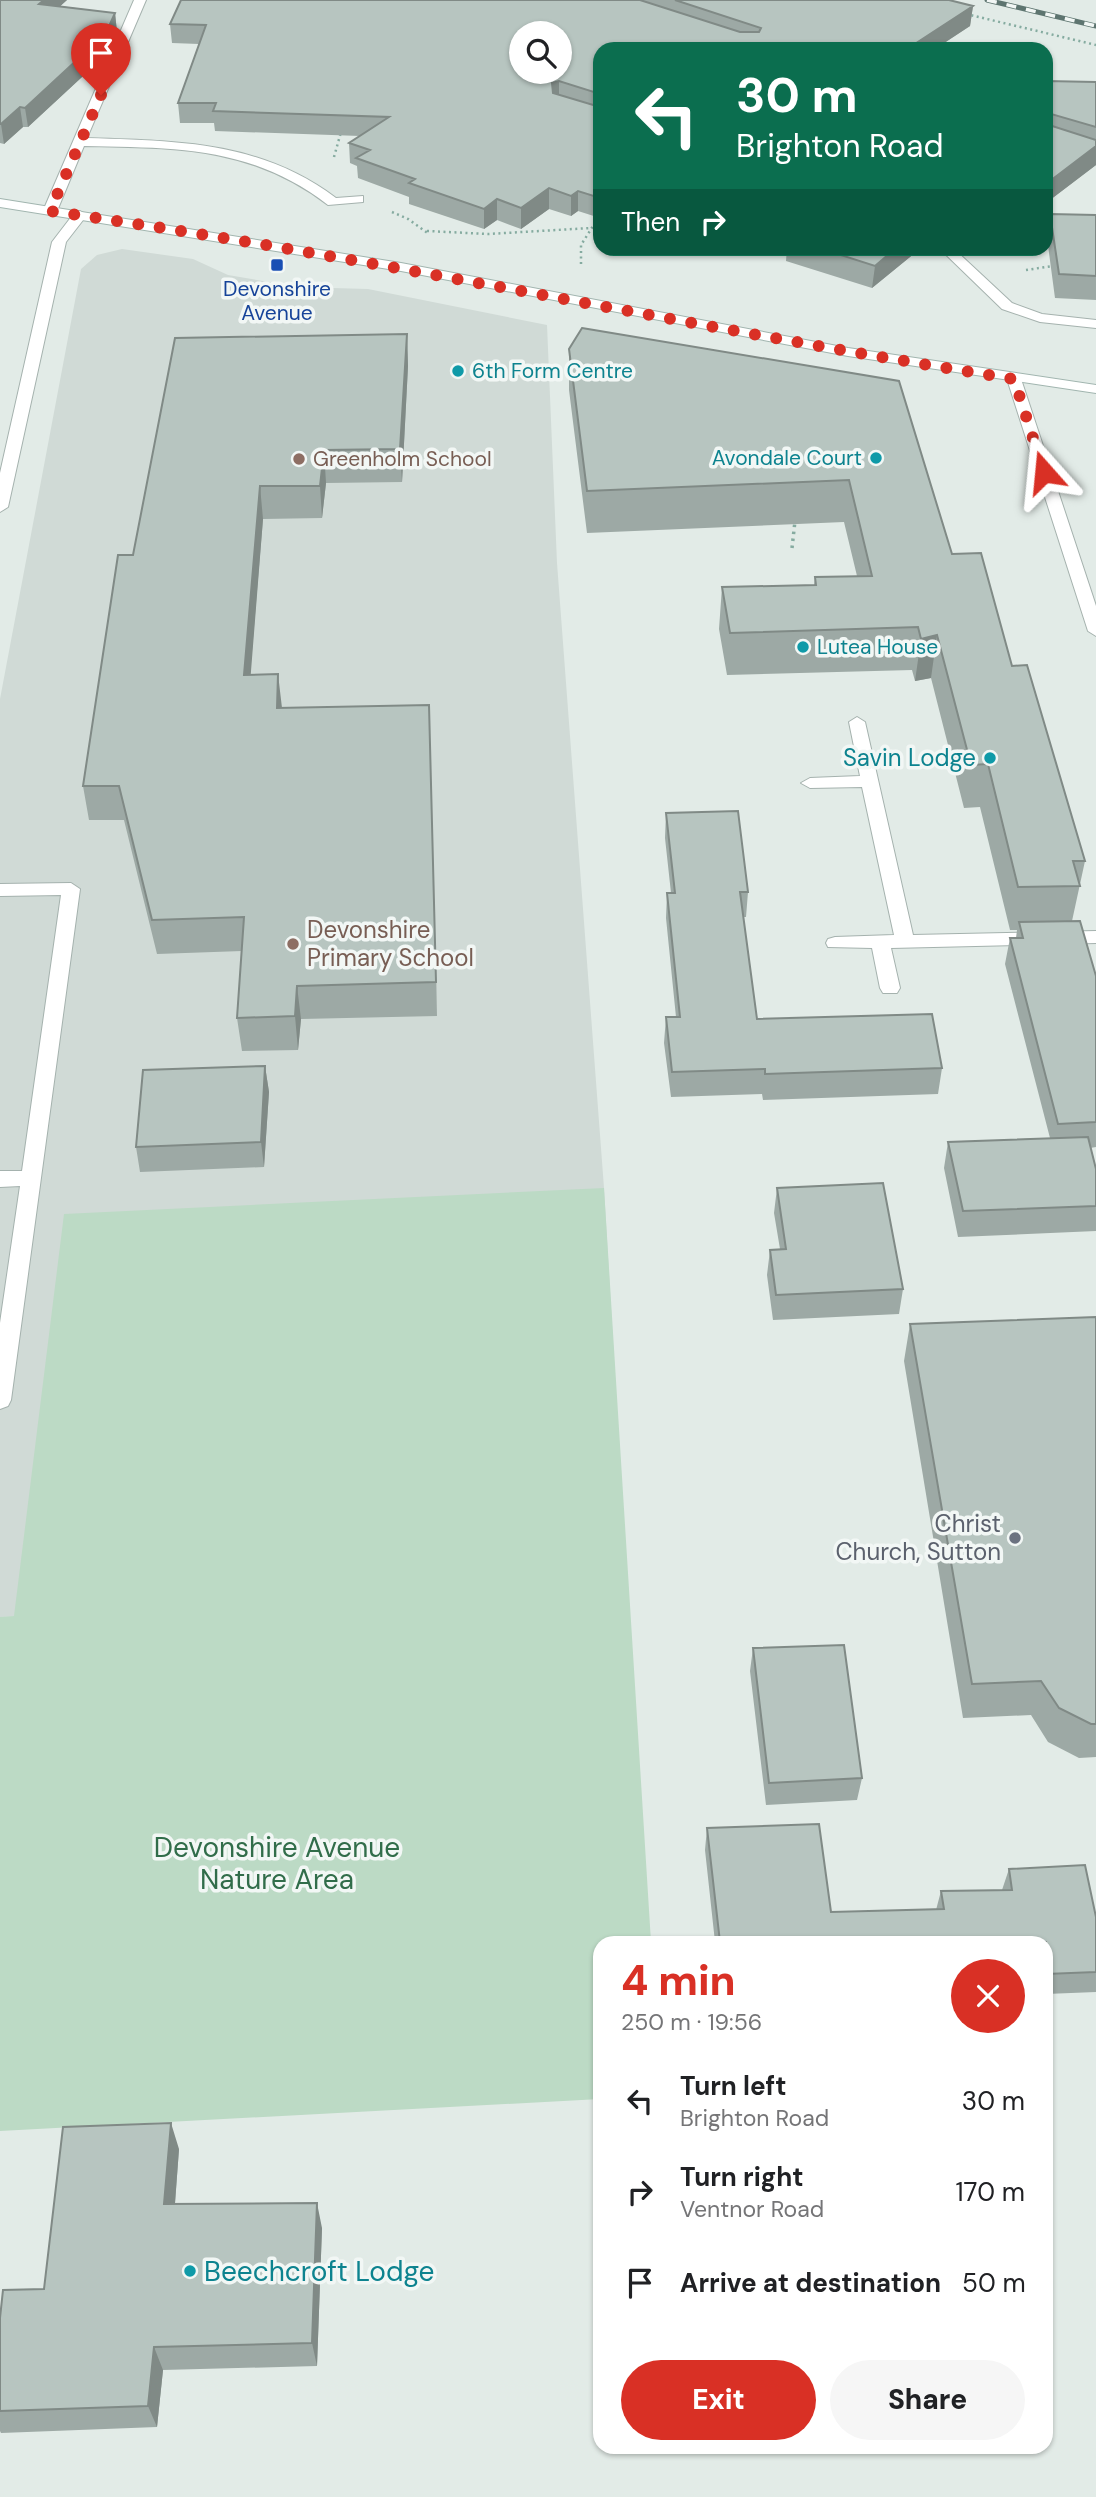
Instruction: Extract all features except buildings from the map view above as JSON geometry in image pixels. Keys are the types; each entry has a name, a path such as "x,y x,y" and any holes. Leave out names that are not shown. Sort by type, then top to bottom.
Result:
{"street":[{"path":"50,211 140,0"},
{"path":"81,142 166,145 242,154 300,177 333,202 358,199"},
{"path":"0,203 401,267 848,352 1014,379 1096,389"},
{"path":"0,507 59,242 80,215"},
{"path":"954,256 1007,306 1040,318 1096,324"},
{"path":"1014,379 1096,631"},
{"path":"857,722 905,941"},
{"path":"810,783 870,781"},
{"path":"0,890 71,889 0,1400"},
{"path":"835,943 1096,937"},
{"path":"880,942 890,988"},
{"path":"0,1179 31,1178"}],"path":[{"path":"958,12 1096,45"},
{"path":"593,224 581,244 579,258 587,280 607,306"},
{"path":"426,231 457,236 590,228"},
{"path":"792,548 795,515"}],"shaded area":[{"name":"Devonshire Primary School","path":"122,249 193,259 228,275 297,287 368,289 547,325 557,563 604,1188 628,1600 0,1617 0,699 81,269 97,255"}],"green space":[{"name":"Devonshire Avenue Nature Area","path":"604,1188 651,1936 593,1936 593,2099 0,2131 0,1617 14,1616 64,1214"}],"railway":[{"path":"987,0 1096,26"}],"place":[{"name":"Devonshire Avenue","path":"277,265"},
{"name":"6th Form Centre","path":"458,371"},
{"name":"Avondale Court","path":"876,458"},
{"name":"Greenholm School","path":"299,459"},
{"name":"Lutea House","path":"803,647"},
{"name":"Savin Lodge","path":"990,758"},
{"name":"Devonshire Primary School","path":"293,944"},
{"name":"Christ Church, Sutton","path":"1015,1538"},
{"name":"Beechcroft Lodge","path":"190,2271"}],"route":[{"path":"101,95 50,211 159,226 401,267 848,352 1014,379 1044,472"}]}
